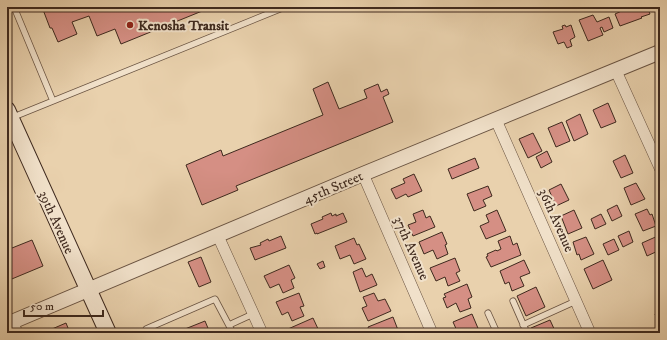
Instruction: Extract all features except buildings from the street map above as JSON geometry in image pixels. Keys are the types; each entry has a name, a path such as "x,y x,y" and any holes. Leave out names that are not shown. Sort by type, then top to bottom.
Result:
{"main road":[{"name":"39th Avenue","path":"8,116 108,333"}],"street":[{"name":"45th Street","path":"14,326 88,290 363,174 660,52"},
{"path":"616,71 660,168"},
{"name":"36th Avenue","path":"496,120 590,333"},
{"name":"37th Avenue","path":"363,174 432,333"},
{"path":"218,236 262,333"}],"lane":[{"path":"14,7 53,101"},
{"path":"8,116 53,101 286,7"},
{"path":"146,333 146,329 215,298 233,333"},
{"path":"513,301 527,333"},
{"path":"523,325 576,301"},
{"path":"488,313 497,333"},
{"path":"229,325 253,314"}],"place":[{"name":"Kenosha Transit","path":"130,25"}]}
